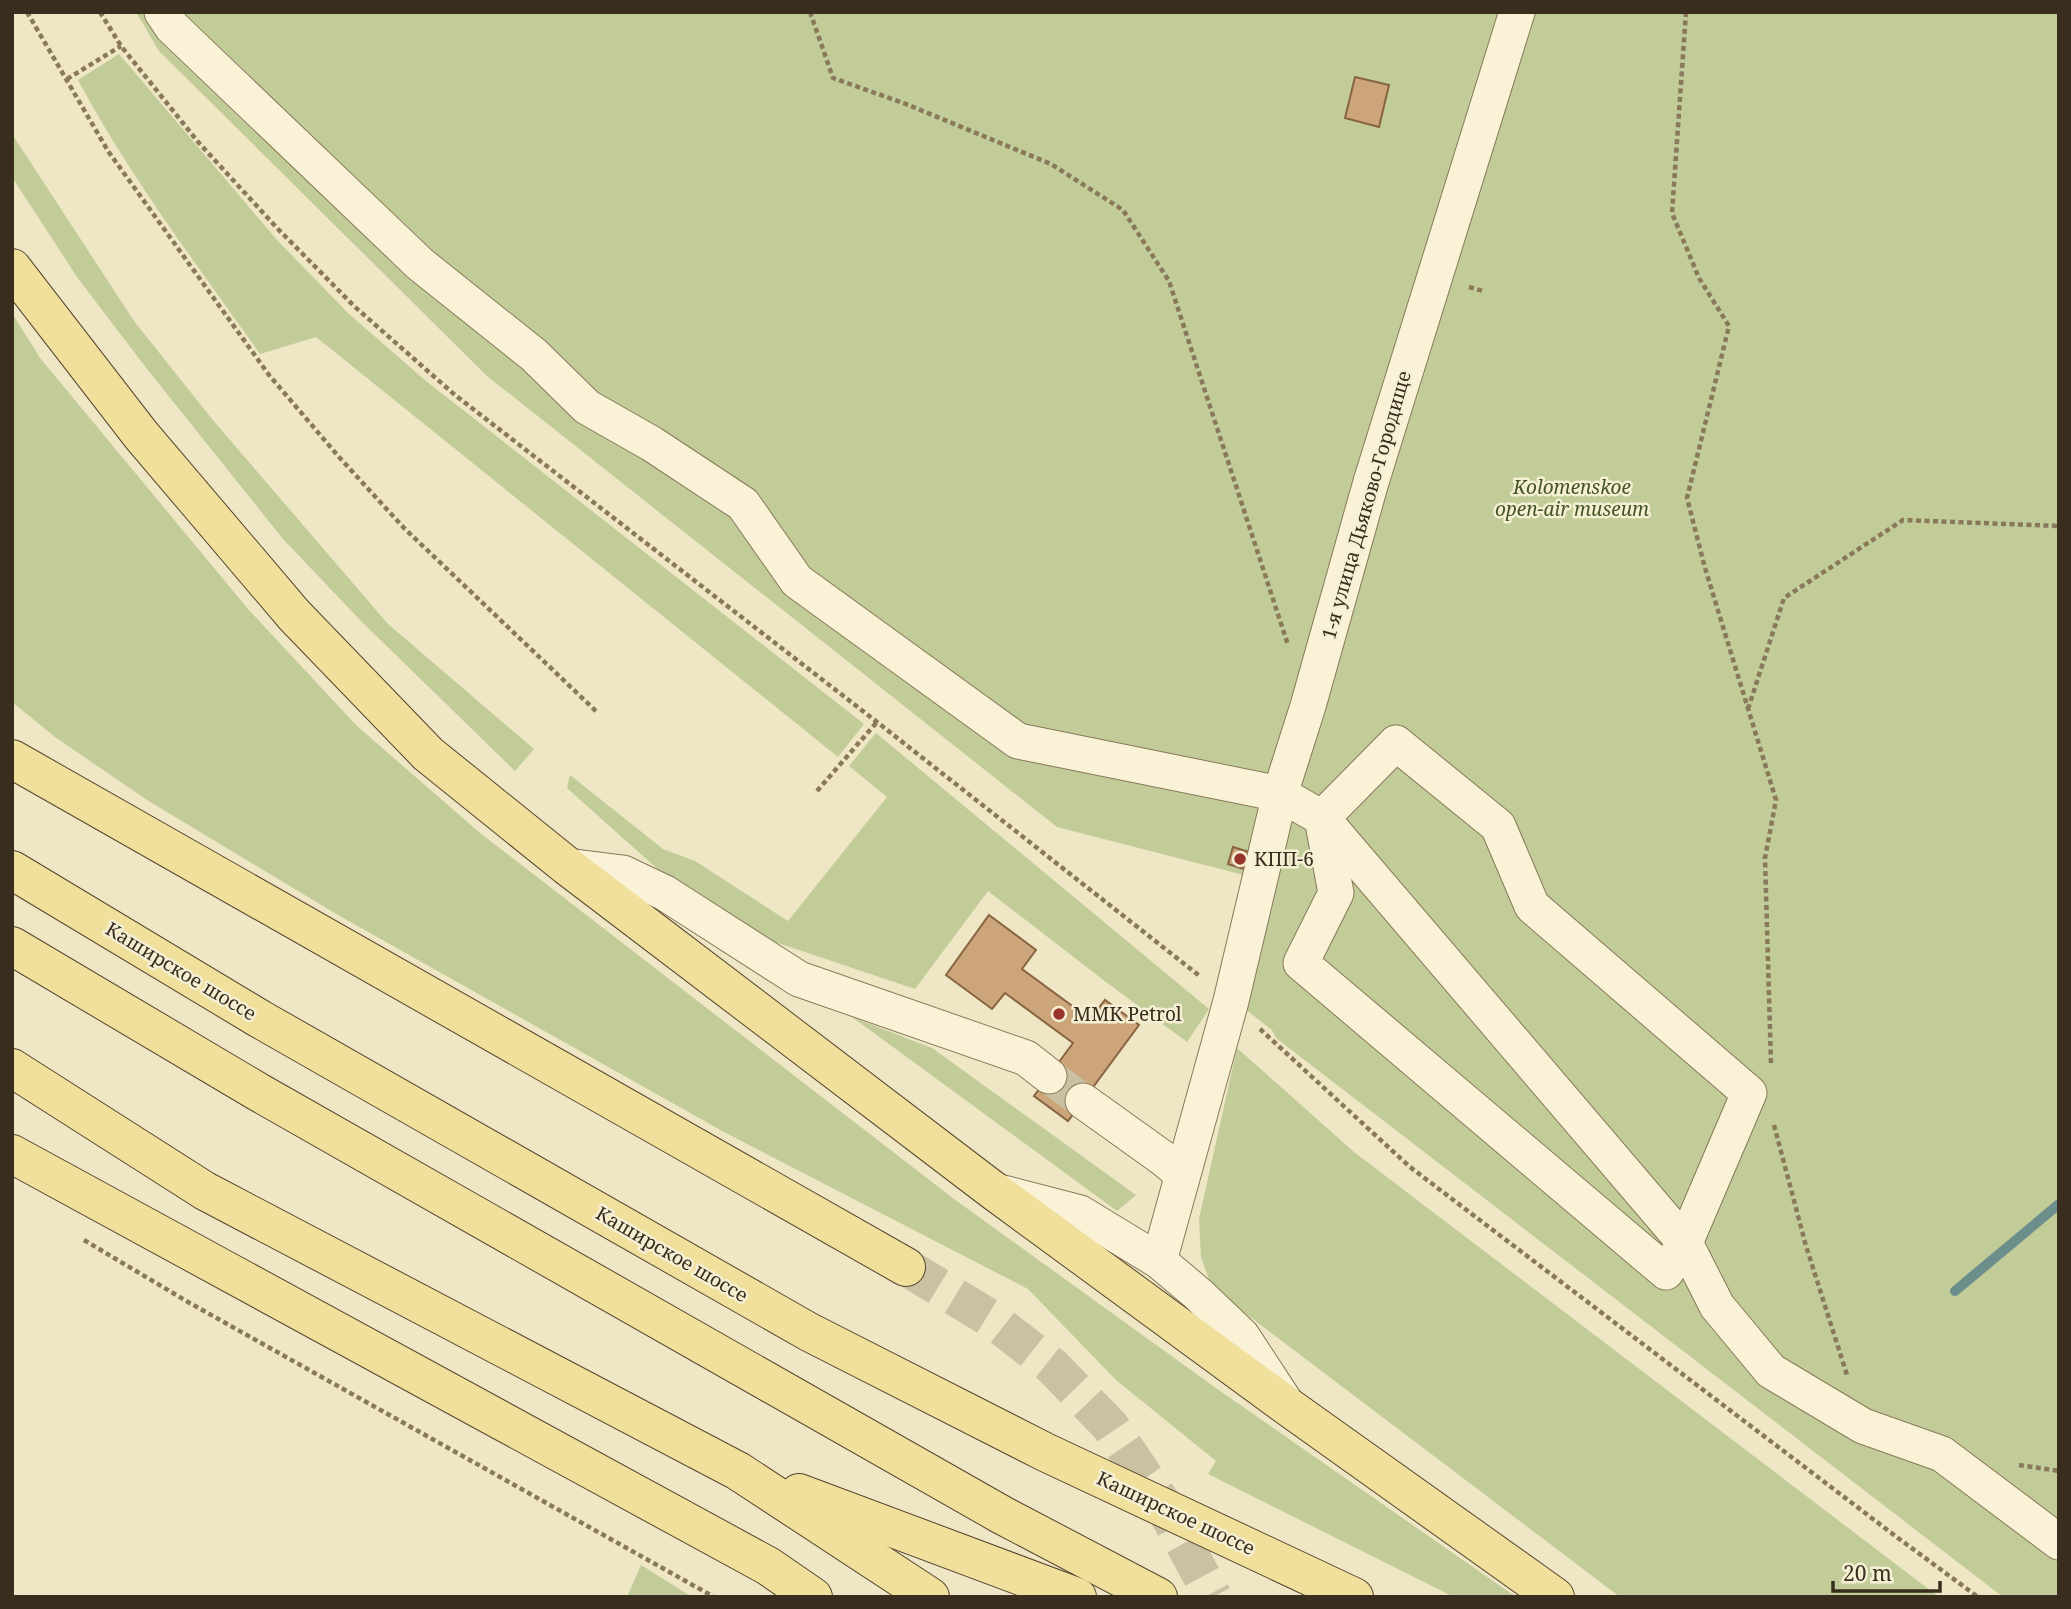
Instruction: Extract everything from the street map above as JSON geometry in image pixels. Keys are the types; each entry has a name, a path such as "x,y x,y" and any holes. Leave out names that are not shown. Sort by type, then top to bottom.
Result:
{"main road":[{"path":"12,268 141,435 294,615 428,754 567,866 995,1191 1287,1406 1555,1597"},
{"path":"12,742 53,783"},
{"path":"12,759 906,1266"},
{"name":"Каширское шоссе","path":"12,870 260,1019 809,1332 1045,1452 1354,1597"},
{"path":"12,946 260,1093 1002,1515 1158,1597"},
{"path":"12,1068 205,1191 738,1471 930,1597"},
{"path":"12,1154 768,1566 813,1597"},
{"path":"738,1471 1077,1597"}],"street":[{"path":"162,12 172,27 420,264 534,355 587,408 652,444 743,504 797,581 1018,741 1280,794 1322,818 1685,1243 1717,1306 1771,1371 1863,1426 1942,1454 2059,1542"},
{"name":"1-я улица Дьяково-Городище","path":"1159,1261 1231,1002 1280,794 1308,706 1375,469 1517,12"},
{"path":"1396,744 1498,826 1532,906 1749,1093 1685,1243 1666,1272 1301,964 1336,893 1322,818 1396,744"},
{"path":"567,866 623,873 664,893 799,979 1026,1058 1049,1076"},
{"path":"1083,1101 1164,1158 1182,1174"},
{"path":"995,1191 1080,1213 1159,1261 1242,1336 1287,1406"}],"path":[{"path":"27,12 108,150 278,385 404,528 598,713"},
{"path":"100,12 121,46 199,143 278,229 365,316 456,396 877,722 1231,1002 1410,1167 1978,1597"},
{"path":"810,12 833,78 905,104 1051,164 1123,210 1169,281 1290,653"},
{"path":"1686,12 1672,213 1699,278 1730,326 1687,498 1704,568 1776,800 1765,858 1771,1077"},
{"path":"67,79 121,46"},
{"path":"1748,710 1784,598 1903,520 2059,526"},
{"path":"817,791 877,722"},
{"path":"1772,1119 1806,1245 1863,1426"},
{"path":"83,1238 188,1303 714,1597"}],"green space":[{"name":"Kolomenskoe open-air museum","path":"136,12 2059,12 2059,1597 2003,1597 1276,1038 1272,1030 1245,1009 1275,883 1057,827 487,376 159,51"},
{"path":"119,54 277,240 349,314 426,381 864,724 838,757 316,337 260,354 142,186 78,80"},
{"path":"12,134 134,321 212,419 388,624 534,749 515,771 362,622 283,539 147,369 77,277 12,177"},
{"path":"12,313 40,358 248,609 357,726 480,833 954,1199 1213,1386 1516,1597 1454,1597 1208,1474 1216,1461 1116,1380 1028,1289 724,1132 338,915 147,800 55,737 12,702"},
{"path":"876,733 1209,1009 1187,1042 988,891 915,989 772,941 682,891 567,788 570,775 663,849 695,861 788,921 887,797 849,766"},
{"path":"852,1017 932,1048 1136,1195 1117,1211"},
{"path":"1237,1048 1354,1152 1939,1597 1620,1597 1212,1288 1201,1257 1199,1219"},
{"path":"641,1565 692,1597 627,1597"}],"building":[{"path":"1355,77 1389,85 1379,127 1345,118"},
{"name":"КПП-6","path":"1233,847 1252,853 1247,870 1228,864"},
{"name":"ММК Petrol","path":"989,915 1036,950 1022,969 1090,1019 1105,1000 1139,1025 1068,1121 1034,1096 1073,1043 1005,993 992,1009 946,975"}],"waterway":[{"path":"1955,1291 2059,1204"}],"tunnel":[{"path":"1049,1076 1083,1101"},
{"path":"906,1267 993,1320 1053,1367 1110,1426 1162,1503 1213,1597"}],"place":[{"name":"КПП-6","path":"1240,859"},
{"name":"ММК Petrol","path":"1059,1014"}]}
